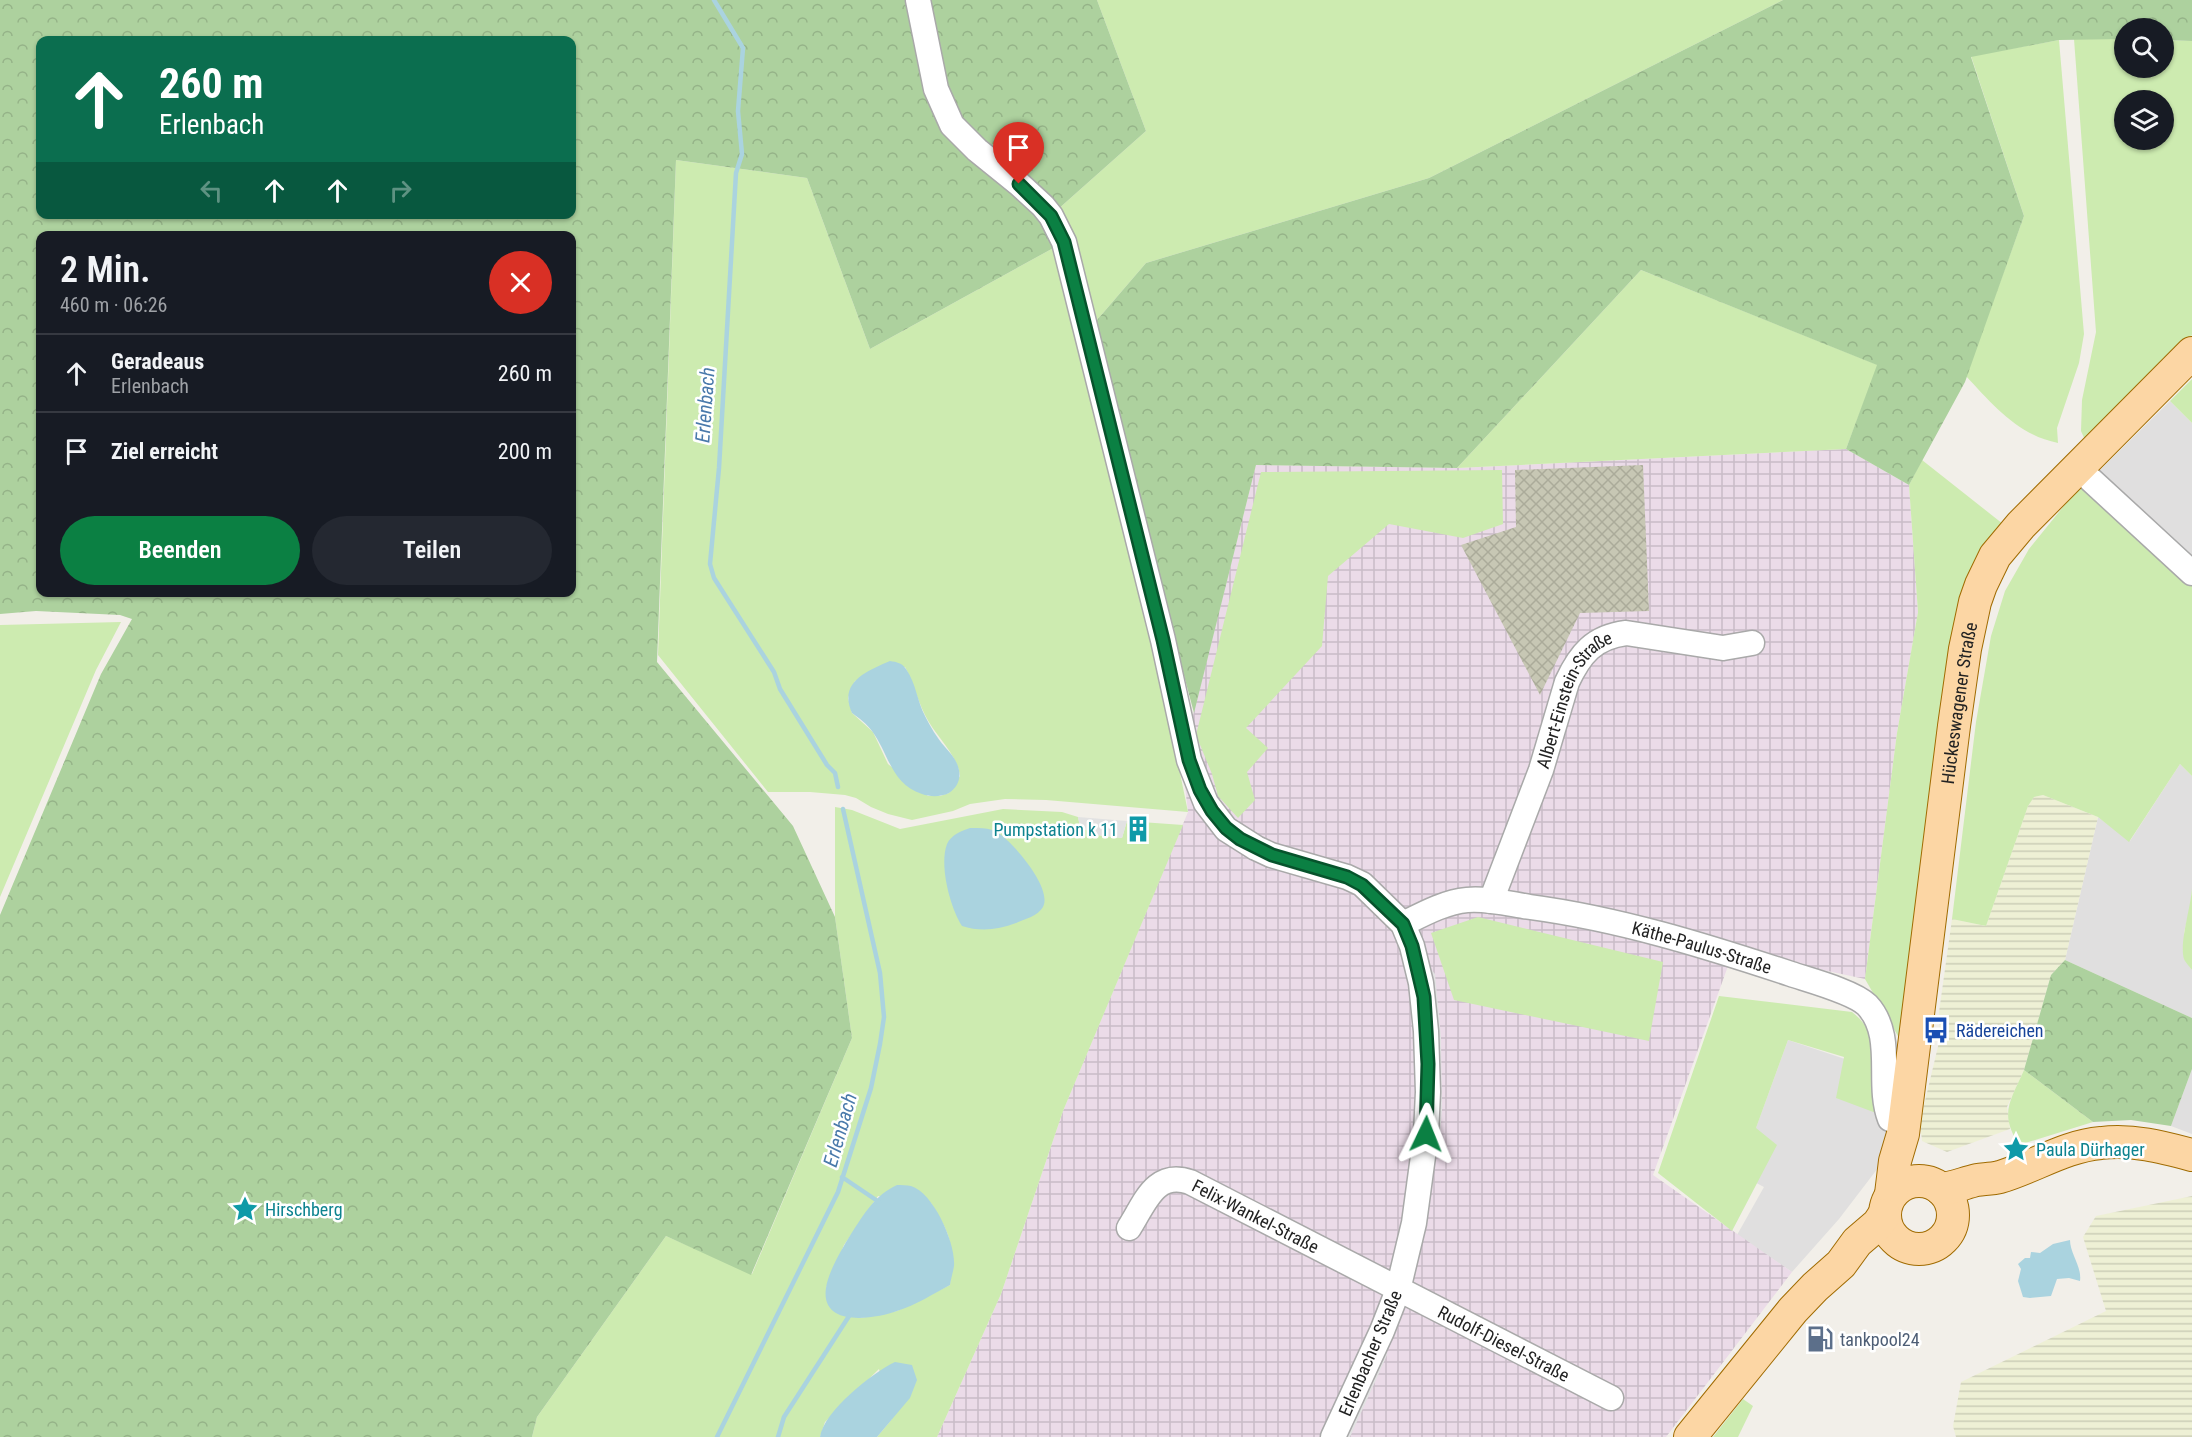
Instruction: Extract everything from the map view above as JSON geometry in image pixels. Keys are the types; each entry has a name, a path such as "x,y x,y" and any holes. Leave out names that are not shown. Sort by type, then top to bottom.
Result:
{"main road":[{"name":"Hückeswagener Straße","path":"1888,1204 1895,1161 1904,1129 1948,766 1965,649 1975,602 1989,567 2002,547 2034,511 2192,353"},
{"name":"Hückeswagener Straße","path":"1904,1129 1910,1165 1914,1174 1931,1185"},
{"path":"1690,1437 1793,1310 1841,1264 1857,1242 1878,1224 1888,1204 1904,1184 1952,1188 2000,1177 2073,1149 2098,1143 2120,1141 2144,1143 2192,1155"},
{"path":"1888,1204 1888,1232 1899,1243 1916,1250 1931,1247 1944,1239 1960,1207 1982,1194 2000,1177"},
{"path":"1931,1185 1950,1202 1953,1218"},
{"path":"1841,1264 1888,1245 1899,1243"}],"street":[{"name":"Erlenbacher Straße","path":"918,0 936,89 952,125 977,150 1043,206 1051,216 1064,242 1163,640 1193,774 1206,803 1226,828 1240,839 1272,855 1339,874 1362,885 1403,924 1412,946 1424,997 1428,1092 1419,1193 1398,1290 1369,1361 1333,1437"},
{"path":"2078,468 2192,573"},
{"name":"Albert-Einstein-Straße","path":"1491,901 1541,770 1567,682 1573,669 1589,649 1600,640 1626,633 1723,648 1752,643"},
{"name":"Käthe-Paulus-Straße","path":"1403,924 1443,906 1467,900 1563,911 1628,925 1762,964 1827,986 1866,1004 1881,1032 1884,1052 1884,1100 1890,1119 1904,1129"},
{"name":"Felix-Wankel-Straße","path":"1129,1228 1160,1183 1169,1179 1180,1179 1398,1290"},
{"name":"Rudolf-Diesel-Straße","path":"1398,1290 1611,1398"}],"shaded area":[{"path":"2170,401 2192,423 2192,569 2094,476"},
{"path":"1846,449 1909,485 1918,612 1897,733 1865,979 1762,957 1728,966 1653,1175 1792,1272 1666,1437 937,1437 1001,1294 1063,1111 1188,812 1182,759 1256,465 1457,468"},
{"path":"1643,465 1649,611 1580,613 1540,695 1461,545 1516,527 1515,470"},
{"path":"2180,764 2192,776 2192,888 2191,904 2184,932 2184,958 2192,970 2192,1018 2065,960 2098,817 2130,841"},
{"path":"2043,795 2098,817 2065,960 2051,975 2024,1070 2007,1107 2010,1129 1947,1152 1922,1141 1920,1122 1940,1038 1939,1012 1952,919 1986,926 2028,806 2034,797"},
{"path":"1078,817 1127,821 1122,838 1097,835 1080,827"},
{"path":"1427,964 1435,974 1441,1037 1442,1110 1439,1148 1433,1148"},
{"path":"1788,1040 1878,1070 1887,1140 1884,1157 1878,1168 1839,1219 1792,1272 1737,1235 1764,1187 1739,1174"},
{"path":"2192,1069 2192,1134 2171,1126"},
{"path":"2192,1196 2192,1437 1956,1437 1953,1426 1961,1382 2106,1311 2083,1237 2096,1216"},
{"path":"1386,1342 1387,1355 1376,1380 1350,1437 1343,1437"}],"green space":[{"path":"0,0 910,0 928,94 1033,205 1057,246 870,349 807,178 676,160 657,662 793,826 835,917 852,1038 751,1275 666,1236 537,1417 532,1437 0,1437 0,915 101,674 132,619 120,615 36,611 0,614"},
{"path":"929,0 1097,0 1146,131 1056,211 958,116 943,83"},
{"path":"1097,0 1783,0 1429,178 1146,263 1091,327 1056,211 1146,131"},
{"path":"1783,0 2192,0 2192,41 2174,40 2174,18 2114,18 2114,39 2059,40 1971,57 2024,216 1965,382 1909,485 1846,449 1877,365 1641,270 1457,468 1256,465 1194,713 1091,327 1146,263 1429,178"},
{"path":"2074,39 2114,39 2114,78 2174,78 2174,40 2192,41 2192,335 2085,440 2081,431 2082,400 2096,332"},
{"path":"2059,40 2084,334 2079,363 2057,428 2058,443 2031,434 2019,426 1996,408 1966,376 2024,216 1971,56"},
{"path":"676,160 807,178 870,349 1057,246 1153,642 1188,812 1046,800 1005,799 970,804 953,811 912,820 888,814 845,795 768,792 658,655","holes":["905,667 925,715 958,768 960,776 949,793 940,796 928,796 888,764 873,732 852,713 848,698 855,681"]},
{"path":"1641,270 1878,365 1846,449 1457,468"},
{"path":"2192,379 2192,423 2170,401"},
{"path":"1922,460 2003,524 1902,1043 1865,979 1897,733 1918,612 1909,485"},
{"path":"1502,470 1503,524 1463,538 1389,524 1328,576 1322,646 1246,728 1268,748 1247,772 1255,800 1238,818 1218,796 1212,774 1196,735 1261,472"},
{"path":"2080,486 2087,487 2192,579 2192,776 2180,764 2129,842 2098,817 2043,795 2034,797 2028,806 1986,926 1952,919 1976,722 1991,636 2005,591 2029,549"},
{"path":"121,622 96,670 0,897 0,625"},
{"path":"835,807 852,810 900,829 1003,809 1062,812 1078,817 1080,827 1097,835 1122,838 1127,821 1183,825 1063,1111 1001,1294 937,1437 877,1437 892,1419 879,1369 825,1422 820,1437 532,1437 537,1417 666,1236 752,1274 852,1038 835,917","holes":["878,1196 931,1203 944,1225 950,1242 950,1285 897,1311 861,1318 826,1288 844,1245"]},
{"path":"2192,888 2192,970 2183,952"},
{"path":"1478,917 1663,962 1649,1041 1454,1000 1431,933"},
{"path":"2065,960 2192,1018 2192,1069 2171,1126 2131,1120 2093,1122 2024,1070 2051,975"},
{"path":"1719,996 1852,1012 1862,1022 1874,1045 1877,1072 1876,1113 1836,1098 1844,1057 1788,1040 1756,1128 1777,1145 1732,1231 1658,1173"},
{"path":"2024,1070 2093,1122 2019,1145 2009,1124 2008,1116 2011,1099"},
{"path":"1743,1399 1753,1406 1738,1437 1713,1437"}],"water":[{"path":"890,661 903,665 906,669 927,720 957,763 959,780 949,793 939,796 925,795 904,783 897,776 872,731 852,713 849,693 857,679"},
{"path":"970,828 997,832 1021,855 1037,877 1045,899 1038,913 996,929 982,930 962,926 953,908 944,863 947,844 951,838"},
{"path":"897,1185 911,1186 920,1191 928,1198 942,1220 954,1257 950,1285 911,1306 887,1314 863,1318 840,1315 831,1310 826,1301 827,1282 833,1267 865,1212 882,1194"},
{"path":"2070,1240 2080,1281 2069,1278 2057,1279 2051,1296 2023,1297 2018,1281 2021,1269 2018,1264 2025,1258 2030,1258 2031,1252 2040,1253 2053,1244"},
{"path":"895,1362 912,1365 917,1380 910,1398 877,1437 820,1437 830,1416 850,1394"}],"waterway":[{"name":"Erlenbach","path":"714,0 743,48 738,111 742,154 736,173 719,468 710,564 714,578 774,672 780,689 827,765 835,773 838,787"},
{"name":"Erlenbach","path":"717,1437 838,1192 871,1088 880,1044 884,1017 880,973 843,809"},
{"path":"842,1177 879,1202"},
{"path":"778,1437 784,1417 851,1313"}],"place":[{"name":"Pumpstation k 11","path":"1138,829"},
{"name":"Rädereichen","path":"1936,1030"},
{"name":"Paula Dürhager","path":"2016,1149"},
{"name":"Hirschberg","path":"245,1209"},
{"name":"tankpool24","path":"1820,1339"}],"route":[{"path":"1019,184 1051,216 1064,242 1163,640 1193,774 1206,803 1226,828 1240,839 1272,855 1347,877 1362,885 1403,924 1412,946 1424,997 1428,1064 1426,1134"}]}
